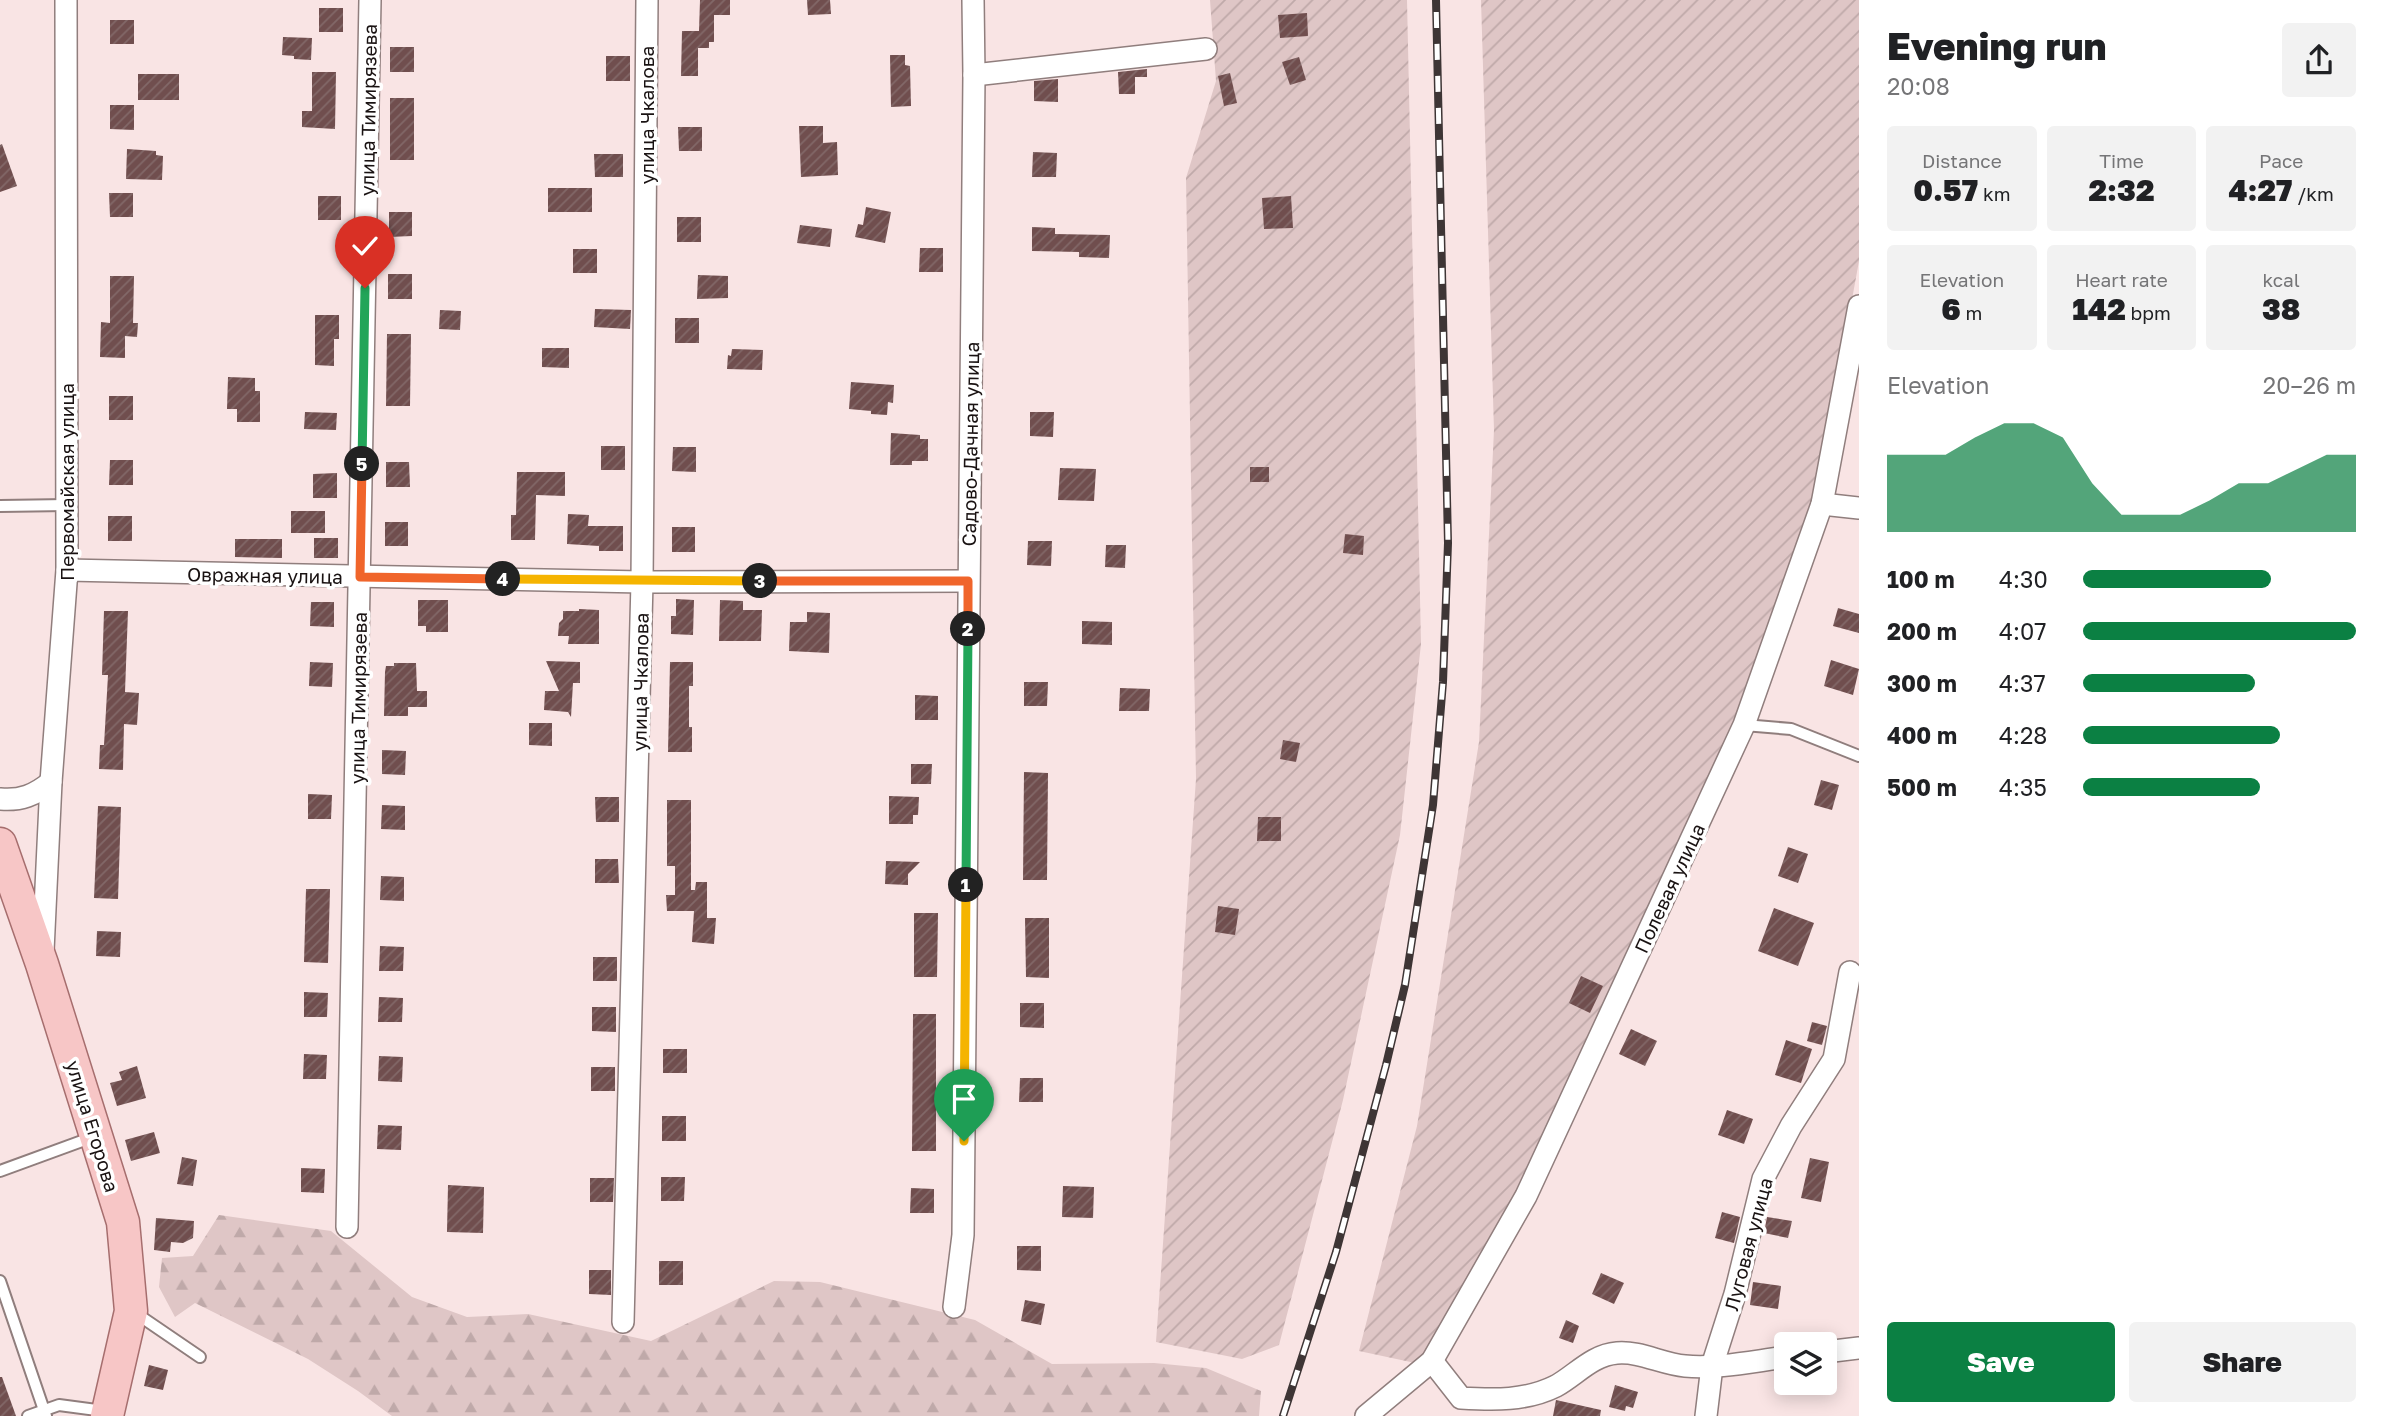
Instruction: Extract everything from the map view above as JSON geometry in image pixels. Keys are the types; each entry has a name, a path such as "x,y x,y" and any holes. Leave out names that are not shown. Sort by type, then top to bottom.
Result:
{"main road":[{"name":"улица Егорова","path":"0,844 42,964 123,1222 131,1311 107,1414"}],"street":[{"name":"Первомайская улица","path":"42,964 51,782 67,570 66,0"},
{"name":"улица Тимирязева","path":"347,1227 370,0"},
{"name":"улица Чкалова","path":"623,1322 642,582 647,0"},
{"name":"Садово-Дачная улица","path":"954,1307 963,1234 973,0"},
{"path":"974,75 1206,49"},
{"name":"Полевая улица","path":"1366,1416 1432,1361 1526,1196 1744,725 1822,504 1859,306"},
{"path":"1822,504 1859,508"},
{"name":"Овражная улица","path":"67,570 642,582 968,581"},
{"path":"0,799 20,799 37,793 51,782"},
{"name":"Луговая улица","path":"1706,1416 1712,1366 1735,1294 1763,1179 1791,1126 1834,1059 1850,972"},
{"path":"1837,1351 1859,1348"},
{"path":"1432,1361 1466,1407 1521,1398 1555,1387 1598,1358 1617,1353 1639,1355 1684,1366 1712,1366 1774,1359"}],"lane":[{"path":"0,506 67,505"},
{"path":"1744,725 1790,730 1859,756"},
{"path":"3,1167 97,1136"},
{"path":"0,1281 45,1413"},
{"path":"131,1311 200,1357"},
{"path":"29,1416 45,1413 59,1405 107,1414"}],"green space":[{"path":"1210,0 1407,0 1421,644 1400,835 1343,1100 1279,1345 1242,1359 1156,1342 1196,779 1186,178 1216,81"},
{"path":"1481,0 1859,0 1859,261 1818,486 1743,718 1434,1367 1359,1351 1417,1126 1479,742 1494,430"},
{"path":"219,1215 331,1231 412,1297 467,1317 528,1314 651,1341 774,1281 820,1282 975,1320 1052,1364 1154,1363 1206,1368 1261,1391 1259,1416 392,1416 308,1359 195,1303 175,1317 159,1287 162,1258 193,1256"}],"building":[{"path":"700,0 730,0 730,15 714,15 714,42 709,42 709,48 698,48 698,76 681,76 682,31 699,31"},
{"path":"807,0 830,0 831,14 808,15"},
{"path":"319,8 343,8 343,32 319,32"},
{"path":"1307,13 1308,36 1280,38 1278,15"},
{"path":"110,20 134,20 134,44 110,44"},
{"path":"283,37 312,38 311,60 282,55"},
{"path":"390,47 414,47 414,72 390,72"},
{"path":"890,55 905,55 905,65 910,66 911,106 891,107"},
{"path":"606,56 630,56 630,81 606,81"},
{"path":"1299,57 1306,80 1290,85 1282,62"},
{"path":"1147,69 1147,77 1135,77 1135,94 1119,94 1118,72"},
{"path":"312,72 336,72 335,129 302,127 302,111 312,111"},
{"path":"1230,73 1237,103 1224,106 1218,76"},
{"path":"138,74 179,74 179,100 138,100"},
{"path":"1058,79 1058,102 1034,101 1034,81"},
{"path":"390,98 414,98 414,160 390,160"},
{"path":"110,105 134,105 134,130 110,129"},
{"path":"799,126 823,126 823,143 837,142 838,175 801,177"},
{"path":"678,127 702,127 702,151 679,151"},
{"path":"2,144 17,186 0,192 0,145"},
{"path":"127,149 156,151 156,155 163,156 162,180 126,179"},
{"path":"1033,152 1057,153 1056,177 1032,177"},
{"path":"594,154 623,154 623,177 595,177"},
{"path":"548,188 592,188 592,212 548,212"},
{"path":"109,193 133,193 133,217 110,217"},
{"path":"318,196 341,196 341,220 318,220"},
{"path":"1291,196 1293,228 1264,229 1262,198"},
{"path":"866,207 891,212 885,243 855,237 858,224 863,225"},
{"path":"389,212 412,212 412,236 389,237"},
{"path":"677,217 701,217 701,242 677,242"},
{"path":"800,225 832,229 830,247 797,243"},
{"path":"1032,227 1055,228 1055,234 1110,235 1109,258 1079,257 1079,252 1032,251"},
{"path":"920,248 943,248 943,272 919,272"},
{"path":"573,249 597,249 597,273 573,273"},
{"path":"388,274 412,274 412,299 388,299"},
{"path":"698,275 728,276 728,298 697,299"},
{"path":"110,276 134,276 133,323 138,323 137,337 125,336 125,358 100,357 101,322 110,323"},
{"path":"595,309 631,310 630,329 594,327"},
{"path":"440,310 461,311 460,330 439,329"},
{"path":"315,315 339,315 339,339 334,339 334,366 315,365"},
{"path":"675,318 699,318 699,343 675,343"},
{"path":"387,334 411,334 410,406 386,406"},
{"path":"542,348 569,348 569,368 542,367"},
{"path":"732,349 763,350 762,370 727,369 728,355 731,356"},
{"path":"228,377 255,378 255,391 260,391 260,422 237,422 237,409 227,409"},
{"path":"851,382 894,385 893,403 888,402 887,415 849,409"},
{"path":"109,396 133,396 133,420 109,420"},
{"path":"305,412 337,413 336,430 304,429"},
{"path":"1030,412 1054,412 1053,437 1030,436"},
{"path":"891,433 920,435 920,439 928,439 928,461 912,461 912,465 890,465"},
{"path":"601,446 625,446 625,470 601,470"},
{"path":"673,447 696,447 696,472 672,471"},
{"path":"110,460 133,460 133,485 109,485"},
{"path":"386,462 409,462 410,487 386,487"},
{"path":"1250,467 1269,467 1269,482 1250,482"},
{"path":"1060,468 1096,469 1094,501 1058,500"},
{"path":"517,472 565,472 565,496 536,495 535,540 511,540 511,515 516,515"},
{"path":"337,473 337,498 313,498 313,474"},
{"path":"291,511 325,511 325,533 291,533"},
{"path":"568,514 589,515 588,526 623,526 623,551 599,551 599,546 567,544"},
{"path":"108,516 132,516 132,541 108,541"},
{"path":"385,522 408,522 408,546 385,546"},
{"path":"672,527 695,527 695,552 672,552"},
{"path":"1345,534 1364,536 1363,555 1343,553"},
{"path":"314,538 338,538 338,558 314,558"},
{"path":"235,539 282,539 282,558 235,557"},
{"path":"1028,541 1052,541 1051,566 1027,565"},
{"path":"1106,545 1126,545 1125,568 1105,567"},
{"path":"676,599 694,600 693,635 671,634 671,616 676,616"},
{"path":"418,600 448,600 448,632 426,632 426,626 418,626"},
{"path":"720,600 743,601 743,610 762,610 761,641 719,641"},
{"path":"311,602 334,602 334,627 310,626"},
{"path":"1838,608 1859,614 1859,633 1833,626"},
{"path":"599,610 599,644 568,644 569,636 558,636 563,611"},
{"path":"104,611 128,611 125,692 139,693 137,725 124,724 123,770 99,769 100,745 104,745 108,675 102,675"},
{"path":"807,612 830,613 829,653 789,651 790,622 807,622"},
{"path":"1082,621 1112,622 1112,645 1082,644"},
{"path":"1831,660 1859,669 1853,695 1824,686"},
{"path":"546,661 580,662 580,683 573,683 571,717 568,712 544,710 545,691 559,691"},
{"path":"310,662 333,663 332,687 309,686"},
{"path":"670,662 693,662 693,686 689,686 692,752 668,752"},
{"path":"394,663 416,663 417,691 427,691 427,707 408,707 408,716 384,716 386,666 394,666"},
{"path":"1024,682 1048,682 1047,706 1024,706"},
{"path":"1120,688 1150,689 1149,711 1119,711"},
{"path":"915,695 938,696 938,720 915,720"},
{"path":"529,723 552,723 552,746 529,745"},
{"path":"1283,740 1300,743 1296,762 1280,759"},
{"path":"382,750 406,751 405,775 382,774"},
{"path":"911,764 932,764 931,784 911,784"},
{"path":"1024,772 1048,773 1047,880 1023,880"},
{"path":"1821,780 1839,785 1832,810 1814,805"},
{"path":"308,794 332,795 331,819 308,819"},
{"path":"889,796 919,797 918,815 913,815 913,824 889,824"},
{"path":"595,797 619,797 619,822 596,822"},
{"path":"667,800 691,800 691,890 695,890 696,882 707,882 707,918 716,918 714,944 692,942 694,911 667,911 666,895 675,895 675,866 667,866"},
{"path":"382,805 405,806 405,830 381,829"},
{"path":"98,806 121,807 118,899 94,898"},
{"path":"1258,817 1281,817 1281,841 1257,841"},
{"path":"1788,847 1808,854 1798,883 1778,876"},
{"path":"595,859 618,859 619,883 595,883"},
{"path":"886,861 920,862 908,874 908,885 885,884"},
{"path":"381,876 404,877 404,901 380,900"},
{"path":"306,889 330,889 328,963 304,962"},
{"path":"1218,906 1239,909 1235,935 1215,932"},
{"path":"1774,908 1814,923 1798,966 1758,951"},
{"path":"914,913 938,913 937,977 914,977"},
{"path":"1025,918 1049,918 1049,978 1026,977"},
{"path":"97,931 121,932 120,957 96,956"},
{"path":"380,946 404,947 403,971 379,971"},
{"path":"593,957 617,957 617,981 593,981"},
{"path":"1581,976 1603,986 1590,1013 1569,1003"},
{"path":"304,992 328,993 327,1017 304,1017"},
{"path":"379,997 403,998 402,1022 378,1022"},
{"path":"1020,1003 1044,1003 1044,1028 1020,1027"},
{"path":"592,1007 616,1007 616,1032 592,1031"},
{"path":"913,1014 936,1014 936,1151 912,1151"},
{"path":"1812,1022 1827,1026 1822,1045 1807,1041"},
{"path":"1631,1029 1657,1041 1645,1066 1619,1054"},
{"path":"1786,1040 1812,1049 1801,1083 1775,1075"},
{"path":"663,1049 687,1049 687,1073 663,1073"},
{"path":"304,1054 327,1055 326,1079 303,1079"},
{"path":"379,1056 403,1057 402,1082 378,1081"},
{"path":"137,1066 146,1098 117,1106 110,1083 122,1080 119,1072"},
{"path":"591,1067 615,1067 615,1091 591,1091"},
{"path":"1020,1078 1043,1078 1043,1102 1019,1102"},
{"path":"1727,1110 1753,1119 1744,1144 1718,1135"},
{"path":"662,1116 686,1116 686,1141 662,1141"},
{"path":"378,1125 402,1126 401,1150 377,1149"},
{"path":"154,1132 160,1153 131,1161 125,1140"},
{"path":"182,1157 197,1160 193,1186 177,1184"},
{"path":"1810,1158 1829,1162 1821,1202 1801,1198"},
{"path":"301,1168 325,1169 324,1193 301,1192"},
{"path":"661,1177 685,1177 684,1201 661,1201"},
{"path":"590,1178 614,1178 613,1202 590,1202"},
{"path":"448,1185 484,1187 483,1233 447,1232"},
{"path":"1063,1186 1094,1187 1093,1218 1062,1217"},
{"path":"911,1188 934,1189 934,1213 910,1213"},
{"path":"1722,1212 1740,1217 1734,1243 1715,1238"},
{"path":"1767,1217 1792,1221 1788,1238 1764,1233"},
{"path":"156,1218 194,1221 193,1238 183,1243 171,1242 170,1252 154,1250"},
{"path":"1017,1246 1041,1246 1041,1271 1017,1270"},
{"path":"659,1261 683,1261 683,1285 659,1285"},
{"path":"589,1270 611,1270 611,1295 589,1294"},
{"path":"1601,1273 1624,1283 1614,1304 1592,1294"},
{"path":"1753,1282 1781,1286 1778,1309 1750,1305"},
{"path":"1025,1300 1045,1304 1041,1325 1021,1321"},
{"path":"1566,1320 1579,1326 1573,1343 1559,1338"},
{"path":"149,1365 168,1370 163,1390 144,1386"},
{"path":"2,1377 16,1416 0,1416"},
{"path":"1615,1385 1638,1392 1633,1408 1626,1406 1625,1411 1609,1407"},
{"path":"1556,1400 1601,1410 1600,1416 1553,1416"}],"railway":[{"path":"1283,1416 1336,1252 1386,1065 1405,985 1433,805 1443,682 1448,543 1436,0"}],"route":[{"path":"365,288 360,577 642,582 968,581 964,1141"}]}
